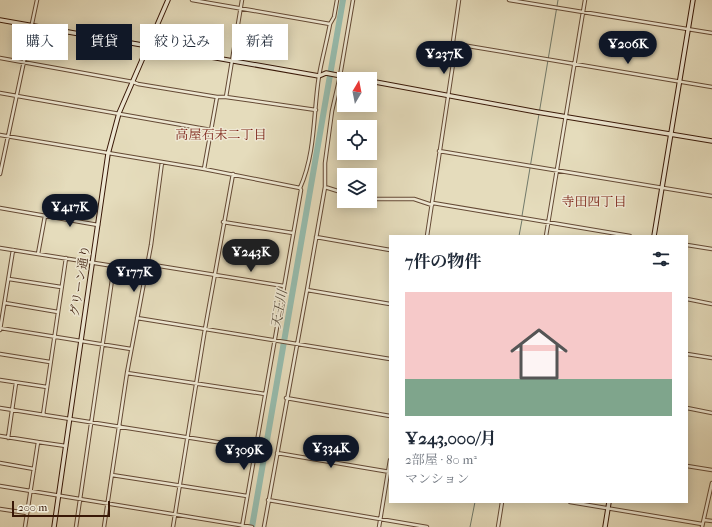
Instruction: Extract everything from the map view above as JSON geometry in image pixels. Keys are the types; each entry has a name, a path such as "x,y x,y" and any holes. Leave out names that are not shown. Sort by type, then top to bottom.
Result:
{"street":[{"path":"33,24 37,0"},
{"name":"グリーン通り","path":"158,24 168,0"},
{"path":"192,0 330,24"},
{"path":"226,96 242,0"},
{"path":"243,526 255,448 277,339 284,286 301,190 300,188 308,168 319,76 330,24 334,17 336,0"},
{"path":"339,72 353,0"},
{"path":"427,235 456,44 454,42 453,35 459,0"},
{"path":"509,0 712,33"},
{"path":"546,235 585,0"},
{"path":"654,235 693,0"},
{"path":"0,20 26,24"},
{"path":"68,31 140,45"},
{"path":"456,44 712,87"},
{"path":"0,58 217,97 226,96 316,110"},
{"path":"224,59 319,76 326,73 337,76"},
{"path":"0,174 7,137 26,60"},
{"name":"グリーン通り","path":"54,527 67,446 80,341 108,154 119,113 142,60"},
{"path":"264,527 296,342 325,188 325,163 337,82"},
{"path":"377,82 542,113 712,141"},
{"path":"0,93 211,130"},
{"path":"204,169 217,97"},
{"path":"0,135 233,174 300,188"},
{"path":"439,150 712,196"},
{"path":"104,527 127,373 147,264 162,162"},
{"path":"173,527 223,222 233,174"},
{"path":"325,188 337,191"},
{"path":"377,198 414,199 432,204 624,235"},
{"path":"0,208 98,225"},
{"path":"38,254 45,216"},
{"path":"223,222 293,233"},
{"path":"316,237 389,250"},
{"path":"688,245 712,250"},
{"path":"0,248 145,271"},
{"path":"13,250 0,328 131,349"},
{"path":"43,415 66,258"},
{"path":"147,264 284,286"},
{"path":"76,527 114,266"},
{"path":"9,279 61,287"},
{"path":"307,290 389,304"},
{"path":"688,299 712,304"},
{"path":"4,303 58,312"},
{"path":"137,318 296,342 389,359"},
{"path":"0,354 50,362"},
{"path":"688,354 712,358"},
{"path":"127,373 265,394"},
{"path":"0,380 47,387"},
{"path":"8,438 16,383"},
{"path":"286,398 389,416"},
{"path":"0,408 255,448"},
{"path":"688,408 712,413"},
{"path":"0,436 67,446"},
{"path":"25,527 38,442"},
{"path":"277,453 389,472 379,527"},
{"path":"0,463 34,469"},
{"path":"688,466 712,470"},
{"path":"112,475 247,496"},
{"path":"576,503 702,525 712,483"},
{"path":"0,486 81,498 175,516 252,527"},
{"path":"268,500 427,527"},
{"path":"498,527 502,503"},
{"path":"605,527 609,503"},
{"path":"0,509 27,513"},
{"path":"704,520 712,521"}],"waterway":[{"name":"天王川","path":"252,527 343,0"},
{"path":"522,216 558,0"},
{"path":"519,235 522,220"},
{"path":"470,527 475,503"}],"district":[{"name":"高屋石末二丁目","path":"221,134"},
{"name":"寺田四丁目","path":"594,201"}]}
